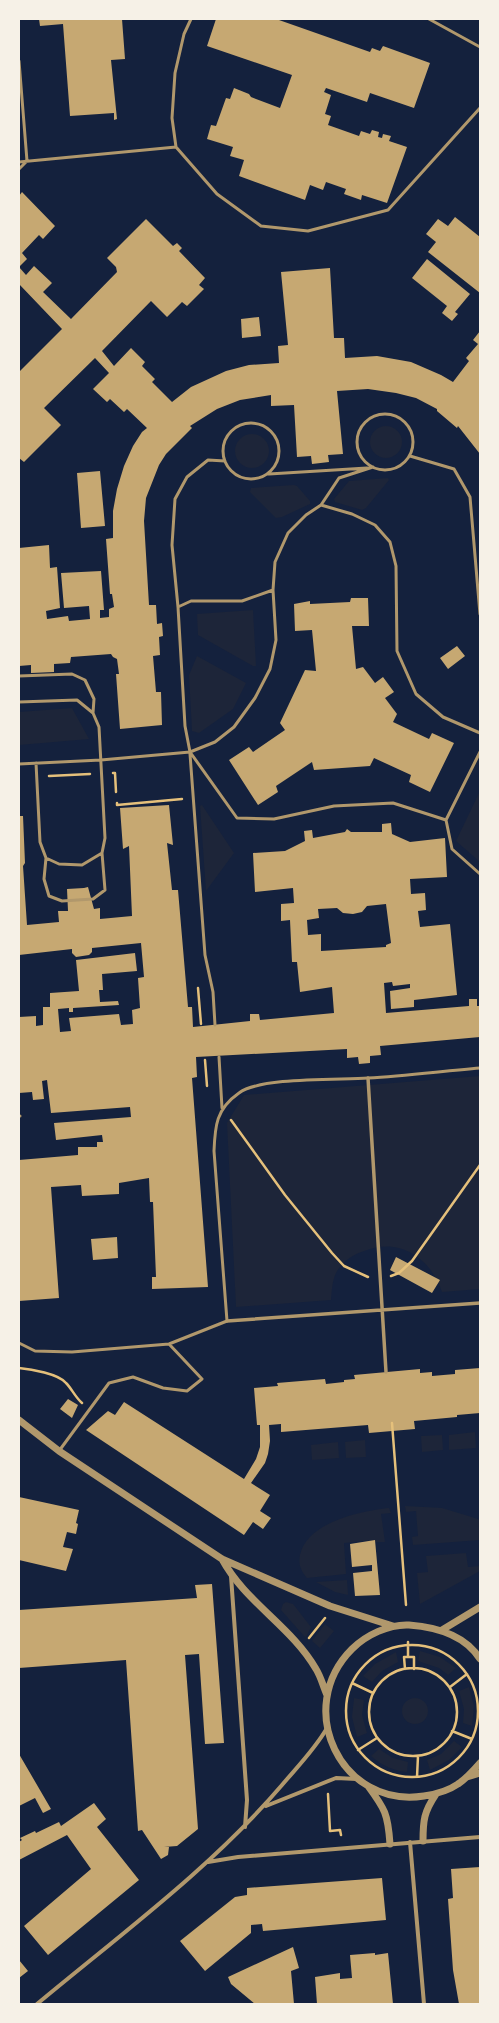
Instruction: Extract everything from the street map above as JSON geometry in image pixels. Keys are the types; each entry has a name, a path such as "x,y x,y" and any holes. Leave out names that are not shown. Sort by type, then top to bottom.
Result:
{"street":[{"path":"368,1078 386,1372"},
{"path":"227,1322 480,1303"},
{"path":"19,1421 59,1451 222,1559 330,1606 394,1626"},
{"path":"222,1559 231,1576 300,1648 316,1669 327,1695"},
{"path":"231,1576 247,1794 245,1828"},
{"path":"442,1630 480,1607"},
{"path":"480,1659 462,1641 442,1630 428,1626 394,1626 375,1633 358,1644 343,1658 333,1675 327,1695 325,1711 327,1728 333,1747 343,1764 357,1779 368,1786 390,1795 412,1798 436,1794 447,1790 467,1777 480,1763"},
{"path":"37,2004 207,1862 245,1828 317,1746 327,1728"},
{"path":"467,1777 480,1773"},
{"path":"264,1807 336,1778 357,1779"},
{"path":"368,1786 384,1808 389,1827 390,1844"},
{"path":"423,1841 423,1820 426,1808 436,1794"},
{"path":"207,1862 238,1857 480,1837"},
{"path":"410,1842 424,2004"}],"lane":[{"path":"192,19 184,34 175,73 172,118 176,147 217,194 261,226 308,231 388,210 480,108"},
{"path":"429,19 480,47"},
{"path":"19,62 27,161 19,169"},
{"path":"19,162 176,147"},
{"path":"268,474 372,467 389,470 404,463 410,456 413,448 411,430 406,423 390,414 373,417 360,429 357,437 360,455 365,462 372,467"},
{"path":"246,423 255,423 264,426 275,435 280,449 279,458 275,467 268,474 260,478 243,478 229,468 224,460 224,446 229,433 246,423"},
{"path":"410,456 454,469 470,497 480,614"},
{"path":"215,1025 213,992 205,955 190,752 185,726 178,607 172,545 175,499 187,477 208,460 224,460"},
{"path":"19,764 101,760 190,752 215,742 234,727 255,698 270,669 276,640 273,590 275,562 288,533 306,514 321,505 339,478 372,467"},
{"path":"321,505 352,514 375,526 390,542 396,566 397,651 416,694 443,717 480,733"},
{"path":"178,607 191,601 242,601 273,590"},
{"path":"19,676 72,674 85,680 94,699 93,713 99,727 101,760 105,838 102,852 105,890 93,899 62,901 49,896 44,879 46,858 40,842 36,763"},
{"path":"19,702 77,700 93,713"},
{"path":"190,752 237,818 274,819 334,806 393,803 446,820"},
{"path":"480,752 446,820 452,849 480,874"},
{"path":"46,858 59,864 82,865 102,852"},
{"path":"19,1343 35,1351 72,1352 169,1344 227,1322 214,1151 215,1128 222,1108 219,1056"},
{"path":"222,1108 239,1092 253,1086 270,1083 368,1078 480,1068"},
{"path":"59,1451 109,1383 133,1377 164,1388 187,1391 202,1379 169,1344"}],"path":[{"path":"37,777 115,773 117,805 185,799"},
{"path":"198,982 201,1024"},
{"path":"205,1060 207,1089"},
{"path":"222,1108 285,1195 332,1253 344,1266 356,1273 381,1281 399,1273 412,1261 480,1166"},
{"path":"19,1368 30,1369 60,1378 66,1382 76,1397 89,1410"},
{"path":"392,1423 406,1605"},
{"path":"306,1642 325,1618"},
{"path":"408,1644 408,1657"},
{"path":"408,1644 425,1646 441,1651 456,1661 467,1674 474,1689 478,1706 477,1723 472,1740 455,1761 431,1775 403,1777 378,1768 358,1750 347,1724 348,1696 352,1683 359,1671 380,1653 393,1647 408,1644"},
{"path":"405,1669 404,1656 414,1657 414,1669"},
{"path":"405,1669 414,1669 425,1670 439,1676 450,1688 455,1701 456,1717 452,1731 444,1743 432,1752 418,1756 406,1756 385,1746 377,1738 369,1716 370,1704 373,1693 388,1675 405,1669"},
{"path":"450,1688 467,1674"},
{"path":"352,1683 373,1693"},
{"path":"452,1731 472,1740"},
{"path":"358,1750 377,1738"},
{"path":"417,1777 418,1756"},
{"path":"327,1790 330,1830 340,1830 341,1836"}],"shaded area":[{"path":"383,426 389,426 398,430 402,442 398,454 389,458 383,458 374,454 370,445 370,439 374,430"},
{"path":"252,434 264,439 269,451 264,463 252,468 240,463 235,451 240,439"},
{"path":"388,478 389,480 366,508 362,510 335,502 334,499 349,481"},
{"path":"297,486 310,501 310,504 282,517 276,518 250,492 251,488"},
{"path":"253,610 256,666 253,666 198,635 197,614"},
{"path":"197,656 246,683 233,709 199,733 192,731 189,675"},
{"path":"72,708 89,739 19,745 19,712"},
{"path":"480,791 480,862 456,841"},
{"path":"202,805 234,853 206,891 200,806"},
{"path":"480,1076 480,1289 442,1292 437,1280 430,1270 413,1254 403,1249 380,1247 355,1255 342,1265 334,1279 331,1300 236,1307 227,1123 244,1095"},
{"path":"475,1432 476,1448 449,1450 449,1435"},
{"path":"442,1435 443,1450 422,1452 421,1436"},
{"path":"365,1440 366,1457 346,1458 345,1442"},
{"path":"338,1442 339,1458 312,1460 311,1445"},
{"path":"405,1506 442,1508 480,1520 480,1540 413,1545 412,1537 418,1536 416,1511 406,1512"},
{"path":"389,1508 391,1513 381,1514 385,1542 375,1542 374,1540 344,1543 346,1574 307,1578 300,1567 299,1558 305,1544 313,1534 324,1526 350,1515"},
{"path":"466,1553 468,1567 480,1566 480,1571 420,1604 417,1573 428,1572 426,1556"},
{"path":"347,1580 348,1595 335,1592 316,1582"},
{"path":"286,1602 293,1604 311,1627 306,1637 281,1610 283,1604"},
{"path":"325,1624 334,1631 320,1648 312,1641"},
{"path":"420,1651 440,1657 456,1668 448,1675 439,1668 418,1661"},
{"path":"396,1652 398,1662 382,1671 372,1682 363,1676 375,1664"},
{"path":"469,1687 474,1706 472,1726 463,1723 464,1709 459,1691"},
{"path":"354,1698 364,1700 362,1715 367,1733 357,1737 352,1717"},
{"path":"415,1698 424,1702 428,1711 424,1720 415,1724 406,1720 402,1711 406,1702"},
{"path":"454,1741 462,1747 449,1760 430,1770 427,1760 441,1754"},
{"path":"379,1749 393,1758 408,1762 407,1772 388,1767 371,1756"}],"building":[{"path":"39,19 122,19 125,59 111,60 117,119 114,120 114,113 70,116 63,24 40,26"},
{"path":"216,19 280,19 279,20 370,52 372,48 380,51 383,46 430,63 414,108 370,93 367,102 326,88 324,92 331,95 325,114 331,116 328,125 359,136 361,131 370,134 372,130 379,132 378,137 382,138 383,134 391,136 389,141 407,147 387,203 362,195 361,200 344,194 346,189 326,182 323,190 310,185 305,200 239,176 244,160 230,156 233,147 207,139 211,125 216,126 226,98 230,99 234,88 249,94 251,97 280,108 292,75 207,46"},
{"path":"22,192 55,226 43,239 39,235 22,253 27,259 19,267 19,196"},
{"path":"455,217 480,237 480,293 428,252 436,242 426,234 438,219 448,226"},
{"path":"146,219 173,246 177,243 182,248 179,251 205,278 199,285 204,289 187,306 182,302 167,317 151,301 102,351 114,366 131,348 145,362 142,366 155,379 152,382 172,402 191,387 226,371 249,365 279,363 278,346 288,345 281,272 330,268 334,338 344,338 345,358 377,356 411,362 453,382 469,361 466,358 478,344 473,340 480,331 480,454 458,426 457,428 437,411 437,409 416,398 396,393 368,389 337,391 343,454 328,455 329,462 312,464 311,456 297,457 294,405 271,406 271,395 240,400 217,409 190,426 192,428 166,454 159,465 146,498 144,521 149,605 156,605 157,624 162,623 163,636 159,637 160,655 153,656 156,692 161,692 162,725 120,729 116,674 119,674 117,659 111,654 71,657 70,663 54,664 54,672 31,673 31,665 19,666 19,548 49,545 50,568 57,567 60,608 46,611 47,619 68,616 69,621 90,619 89,606 64,608 61,573 101,571 104,610 100,610 100,618 109,617 109,609 114,607 112,594 110,594 106,539 113,538 113,511 117,489 124,466 133,446 142,432 147,428 127,409 124,412 110,399 107,402 93,389 109,373 95,358 44,408 61,425 24,462 19,458 19,372 62,329 19,284 19,267 26,275 34,266 52,283 43,292 71,319 117,272 116,267 107,258"},
{"path":"427,259 470,294 455,312 458,314 452,321 442,313 447,306 412,278"},
{"path":"259,317 261,336 242,338 241,319"},
{"path":"100,471 105,526 81,528 77,473"},
{"path":"351,598 368,598 369,626 352,626 356,669 363,667 375,683 383,677 394,692 385,698 397,714 393,722 429,739 432,733 454,743 430,792 409,782 411,775 374,758 370,766 314,770 312,762 276,786 278,792 258,805 229,760 249,747 253,752 285,730 280,723 305,670 316,671 312,630 295,631 294,604 310,601 310,604 350,602"},
{"path":"457,646 465,656 448,669 440,658"},
{"path":"169,805 173,845 167,843 172,890 178,890 188,1007 192,1007 193,1027 250,1021 250,1014 259,1014 260,1020 334,1013 332,987 300,992 297,962 292,962 290,920 281,921 281,904 294,903 293,888 255,892 253,853 285,851 305,841 304,831 312,830 313,838 345,832 347,829 351,832 382,832 382,824 391,823 392,834 410,842 445,838 447,877 410,879 411,894 425,893 426,910 418,911 420,927 450,924 457,995 414,1000 414,1007 391,1009 390,991 410,988 410,984 393,986 392,982 384,983 386,1013 469,1006 469,999 477,999 477,1006 480,1006 480,1037 380,1046 381,1055 370,1056 370,1063 359,1064 358,1057 347,1058 347,1049 196,1057 197,1077 192,1078 208,1287 152,1289 152,1277 156,1277 153,1202 150,1202 149,1178 119,1183 119,1194 82,1196 81,1185 51,1187 59,1298 19,1301 19,1160 78,1155 78,1147 97,1147 97,1142 103,1142 102,1135 56,1140 54,1123 131,1117 130,1107 51,1113 47,1080 42,1081 44,1099 33,1100 32,1092 19,1093 19,1017 36,1016 36,1026 43,1025 43,1007 50,1007 50,993 79,991 76,960 135,953 137,971 102,974 103,990 99,990 100,1002 118,1001 119,1005 73,1008 73,1012 69,1012 69,1008 58,1009 60,1032 71,1031 69,1018 119,1014 121,1025 133,1024 132,1010 140,1008 138,978 144,977 141,943 92,948 92,952 89,955 76,957 72,953 72,949 19,955 19,816 23,816 25,863 23,866 27,925 59,922 58,911 68,911 67,889 88,887 94,909 100,908 100,919 132,916 129,846 123,849 120,808","holes":["386,904 391,943 386,945 386,947 321,951 321,934 308,935 307,920 319,918 318,909 337,908 343,913 353,914 362,912 367,906"]},
{"path":"117,1237 118,1258 93,1260 91,1239"},
{"path":"396,1257 440,1280 432,1293 390,1270"},
{"path":"480,1368 480,1413 457,1415 457,1417 414,1421 415,1429 369,1433 368,1425 281,1432 281,1424 269,1425 270,1441 268,1454 265,1463 251,1483 270,1495 260,1511 271,1518 263,1529 253,1522 244,1535 86,1430 108,1411 115,1415 124,1402 244,1479 256,1459 260,1447 260,1425 257,1425 254,1388 278,1386 277,1383 325,1379 326,1384 344,1382 344,1380 355,1379 354,1375 420,1369 420,1373 432,1372 432,1376 455,1374 455,1370"},
{"path":"68,1399 78,1405 72,1418 60,1409"},
{"path":"19,1497 79,1510 76,1523 78,1524 76,1534 67,1532 63,1547 73,1549 66,1571 19,1560"},
{"path":"375,1540 380,1595 355,1596 353,1573 372,1571 372,1565 352,1567 350,1544"},
{"path":"212,1584 224,1743 205,1744 199,1654 185,1655 198,1829 177,1846 164,1847 169,1847 168,1855 161,1859 142,1830 138,1831 126,1660 19,1668 19,1610 197,1598 195,1585"},
{"path":"19,1754 51,1809 43,1813 35,1798 19,1806"},
{"path":"94,1803 106,1819 97,1827 139,1880 48,1955 24,1926 91,1869 67,1835 19,1860 19,1842 22,1840 20,1838 35,1831 36,1833 59,1822 61,1826"},
{"path":"480,1867 480,2004 459,2004 453,1970 448,1899 453,1898 451,1869"},
{"path":"382,1878 386,1920 263,1931 262,1924 251,1925 251,1933 205,1971 180,1941 235,1897 247,1895 247,1888"},
{"path":"293,1947 299,1968 291,1971 294,2004 255,2004 231,1984 228,1977"},
{"path":"375,1953 375,1955 388,1953 393,2004 317,2004 315,1977 340,1973 340,1979 352,1978 350,1955"},
{"path":"19,1960 28,1971 19,1978"}]}
